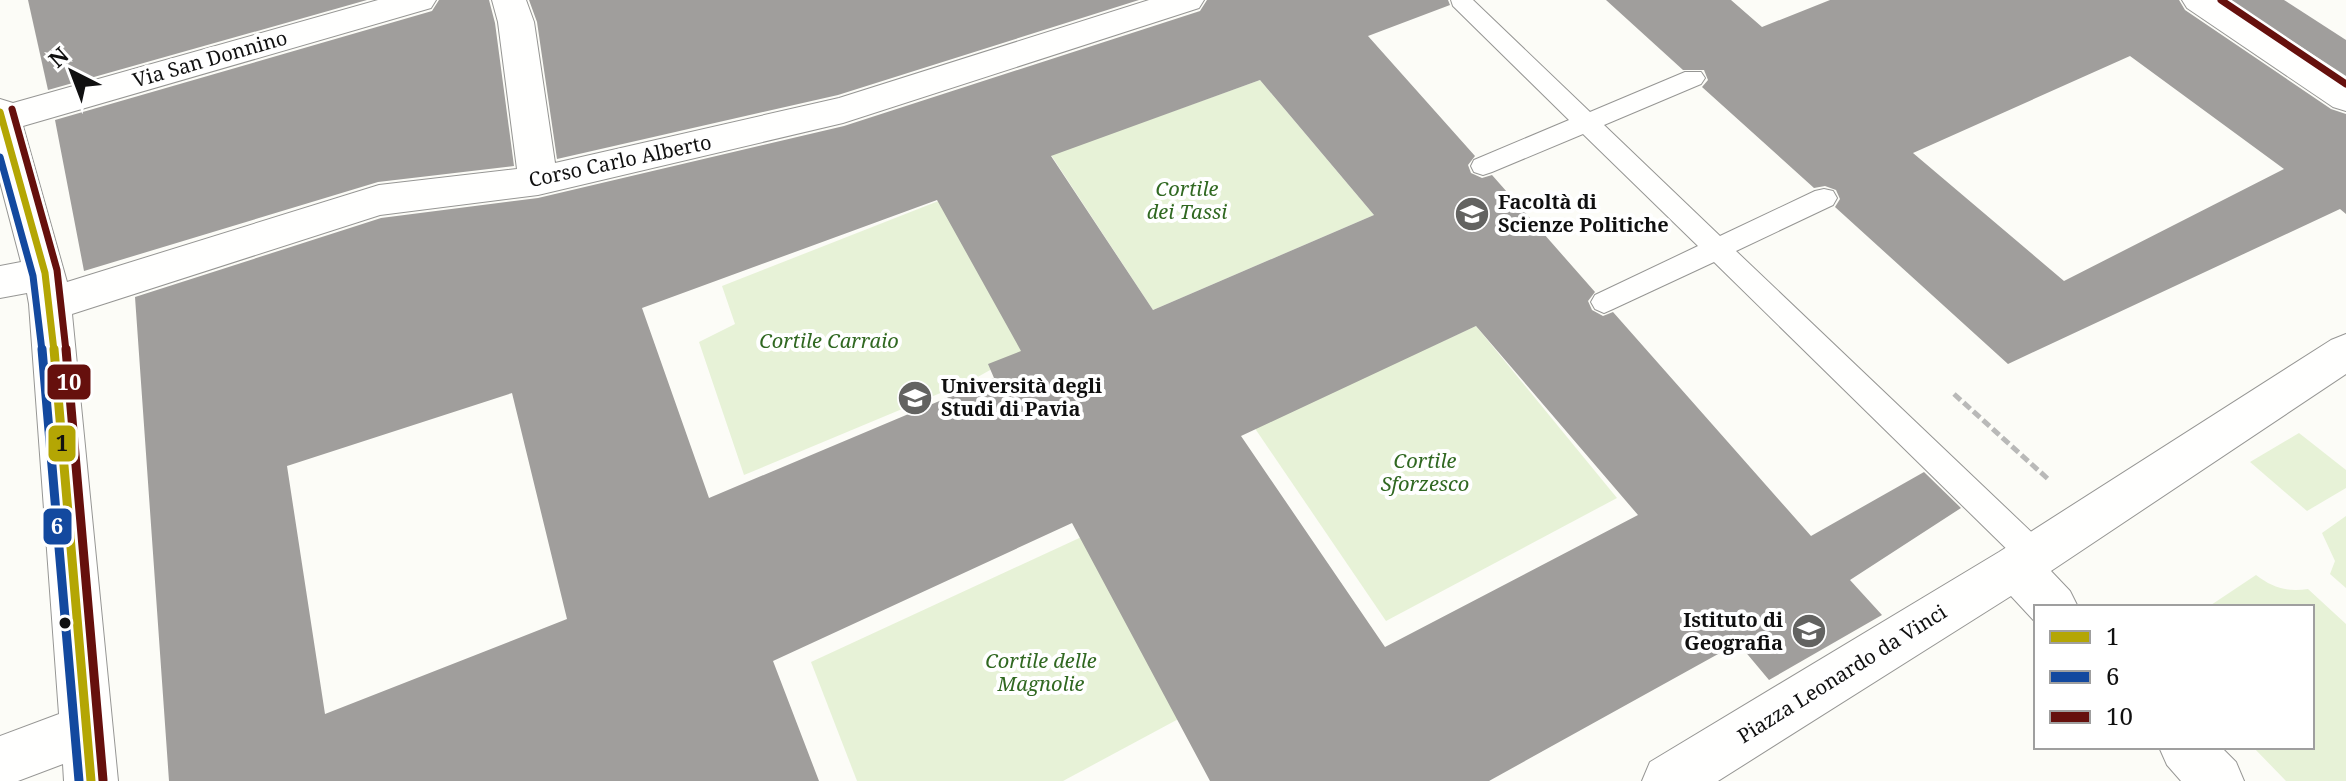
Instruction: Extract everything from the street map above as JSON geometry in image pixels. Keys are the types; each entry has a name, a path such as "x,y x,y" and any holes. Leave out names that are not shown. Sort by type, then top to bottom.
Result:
{"street":[{"name":"Via San Donnino","path":"1,115 419,0"},
{"path":"509,0 516,22 538,181"},
{"name":"Corso Carlo Alberto","path":"0,282 48,289 379,200 538,181 843,110 1120,10 1187,0"},
{"path":"2199,0 2346,98"},
{"path":"1,115 48,289 91,781"},
{"name":"Piazza Leonardo da Vinci","path":"1669,781 2025,561 2339,356"},
{"path":"2025,561 2052,605"},
{"path":"0,762 87,729"},
{"path":"2187,749 2217,781"}],"lane":[{"path":"1461,1 1716,249 2025,561"},
{"path":"1483,166 1693,78"},
{"path":"1604,302 1824,198"}],"path":[{"path":"1954,394 2090,518"}],"green space":[{"name":"Cortile dei Tassi","path":"1260,80 1374,215 1153,310 1051,155"},
{"name":"Cortile Carraio","path":"941,200 1028,349 974,379 744,475 699,342 735,324 722,286"},
{"name":"Cortile Sforzesco","path":"1476,326 1617,498 1386,621 1254,427"},
{"path":"2299,433 2346,470 2346,488 2307,511 2250,462"},
{"path":"2346,516 2346,588 2330,574 2335,561 2322,533"},
{"name":"Cortile delle Magnolie","path":"1088,534 1184,716 1063,781 857,781 811,662"},
{"path":"2256,575 2280,588 2308,589 2346,624 2346,781 2286,781 2255,749 2314,749 2314,605 2211,605"}],"building":[{"path":"28,0 367,0 48,90"},
{"path":"439,0 489,0 495,23 514,166 378,182 84,271 55,120 432,11"},
{"path":"529,0 1139,0 838,95 557,159 537,22"},
{"name":"Università degli Studi di Pavia","path":"1207,0 1448,0 1450,5 1368,36 1475,156 1468,165 1471,173 1482,178 1492,175 1595,292 1588,301 1592,310 1603,316 1613,312 1811,536 1924,472 1961,508 1850,580 1882,615 1769,680 1738,643 1489,781 1210,781 1072,523 773,661 819,781 169,781 135,297 381,218 538,198 844,126 1200,11","holes":["1260,80 1374,215 1153,310 1051,156","937,200 1021,351 988,364 994,378 709,498 642,308","1476,326 1638,515 1385,647 1241,436","512,393 567,619 325,714 287,466"]},
{"path":"1606,0 1731,0 1762,27 1830,0 2179,0 2185,10 2331,109 2346,114 2346,214 2340,209 2008,364 1835,207 1840,199 1836,190 1825,186 1814,188 1702,87 1708,80 1704,70 1683,70","holes":["2130,56 2284,169 2064,281 1913,153"]},
{"path":"2229,0 2284,0 2346,40 2346,76"}],"transit line":[{"name":"10","path":"2221,0 2346,84"},
{"name":"10","path":"12,109 57,270 62,302 103,780"},
{"name":"1","path":"0,112 45,273 50,304 91,781"},
{"name":"6","path":"0,157 38,305 79,781"}],"place":[{"name":"Facoltà di Scienze Politiche","path":"1472,214"},
{"name":"Università degli Studi di Pavia","path":"915,398"},
{"name":"Istituto di Geografia","path":"1809,631"}]}
